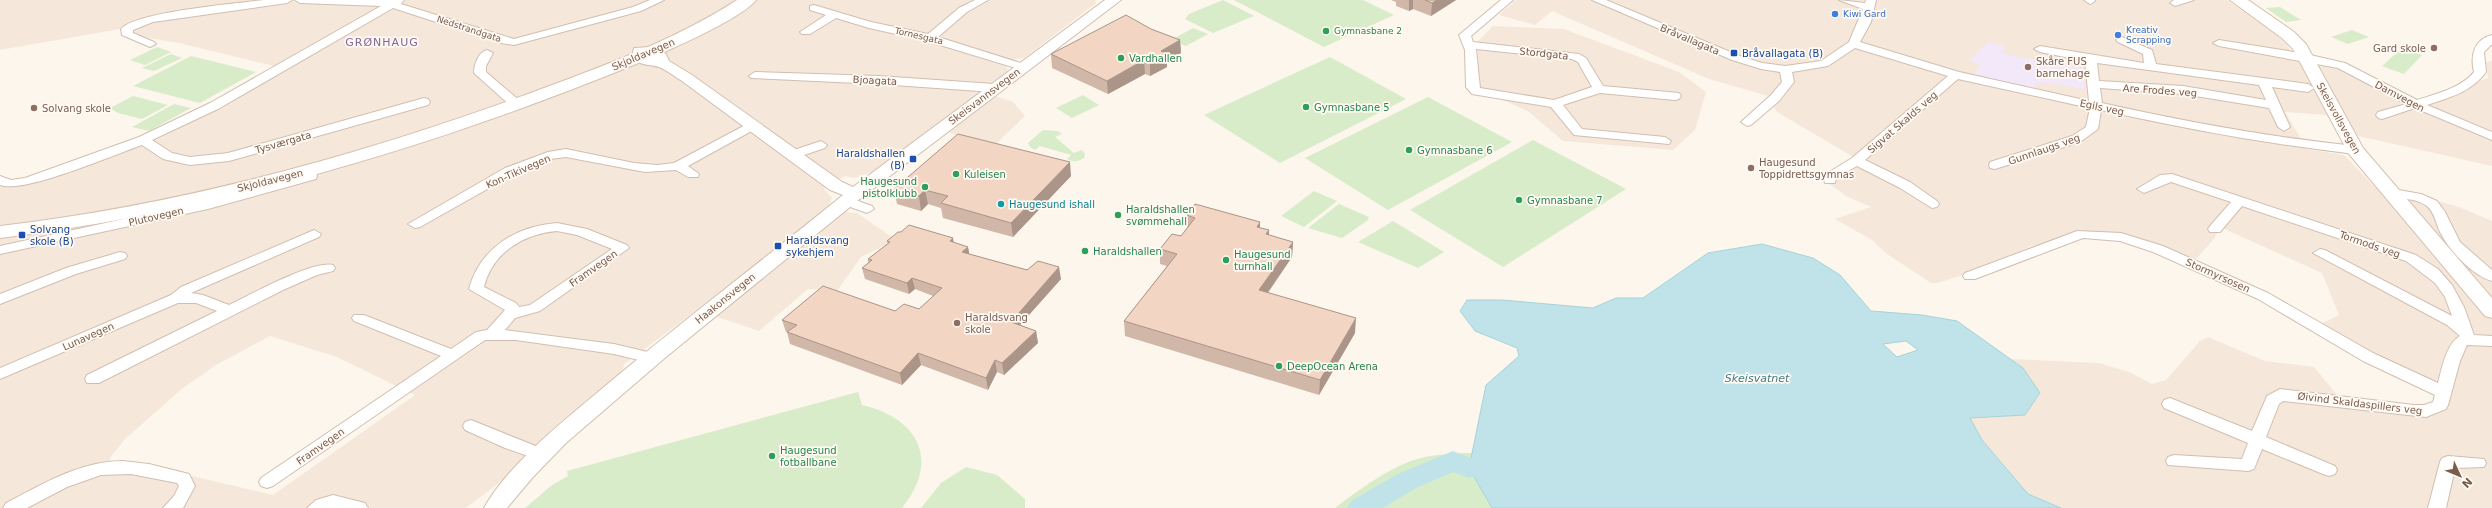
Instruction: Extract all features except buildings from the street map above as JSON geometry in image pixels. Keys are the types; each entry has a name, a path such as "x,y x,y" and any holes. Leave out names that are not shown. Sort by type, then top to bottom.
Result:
{"main road":[{"name":"Skjoldavegen","path":"0,232 89,219 255,184 385,149 533,98 648,56 701,28 747,0"},
{"name":"Skeisvollsvegen","path":"2238,0 2288,35 2307,58 2355,150 2492,311"}],"street":[{"path":"150,44 128,35 127,29 139,22 151,19 287,0"},
{"name":"Nedstrandgata","path":"300,0 395,2 505,41 514,42 637,9 660,0"},
{"path":"930,38 963,10 983,0"},
{"path":"1508,0 1465,35 1470,45 1472,87 1476,91 1555,104 1600,89 1676,96"},
{"name":"Bråvallagata","path":"1597,0 1742,60 1785,70"},
{"path":"1747,122 1785,86 1788,77 1785,70 1824,64 1854,44 1865,22 1870,4 1844,0"},
{"path":"2175,3 2189,0"},
{"name":"Skeisvannsvegen","path":"851,197 1109,1"},
{"path":"0,180 19,189 143,140 214,106 395,2"},
{"name":"Tornesgata","path":"814,8 834,15 930,38 1023,67"},
{"path":"806,32 834,15"},
{"path":"2382,115 2453,91 2473,81 2480,72 2477,60 2478,51 2492,38"},
{"path":"2122,40 2148,52 2151,68"},
{"path":"2219,43 2307,58"},
{"name":"Egils veg","path":"1854,44 1956,75 2096,106 2201,128 2355,150"},
{"name":"Stordgata","path":"1470,45 1575,56 1582,60 1600,89"},
{"name":"Are Frodes veg","path":"2040,49 2091,59 2151,68 2308,88"},
{"path":"486,54 480,66 480,73 516,104"},
{"path":"648,56 753,125 867,209"},
{"name":"Damvegen","path":"2307,58 2341,65 2460,125 2492,136"},
{"path":"2091,59 2096,106"},
{"name":"Sigvat Skalds veg","path":"1830,180 1829,176 1857,161 1956,75"},
{"name":"Bjoagata","path":"755,76 887,81 994,88"},
{"path":"2264,82 2284,127"},
{"name":"Are Frodes veg","path":"2094,84 2182,90 2274,105"},
{"name":"Tysværgata","path":"143,140 168,156 190,161 229,157 424,102"},
{"path":"1555,104 1578,132 1665,141"},
{"name":"Gunnlaugs veg","path":"1995,165 2086,134 2092,129 2096,106"},
{"name":"Kon-Tikivegen","path":"415,224 517,169 556,154 568,153 658,168 678,166 753,125"},
{"path":"792,155 821,145"},
{"path":"1857,161 1905,185 1932,204"},
{"path":"678,166 693,174"},
{"name":"Plutovegen","path":"0,250 208,205 311,176"},
{"name":"Tormods veg","path":"2144,189 2165,178 2172,178 2379,247 2425,265 2446,284 2470,335"},
{"path":"2393,193 2415,196 2436,208 2452,240 2467,257 2492,277"},
{"name":"Haakonsvegen","path":"495,508 542,454 652,358 851,197"},
{"path":"2215,229 2239,201"},
{"name":"Framvegen","path":"493,333 512,314 535,308 622,248 576,230 558,227 538,229 524,234 490,256 477,278 476,289 511,306 513,308 512,314"},
{"name":"Lunavegen","path":"0,374 176,298 186,290 314,234"},
{"name":"Stormyrsosen","path":"1978,277 2082,234 2121,237 2158,249 2263,296 2368,358 2445,393"},
{"path":"2320,253 2470,335 2492,341"},
{"path":"0,299 71,271 120,256"},
{"path":"93,379 298,278 328,268"},
{"name":"Lunavegen","path":"176,298 198,298 229,311"},
{"path":"358,318 452,355"},
{"name":"Framvegen","path":"267,482 481,336 493,333 597,347 652,358"},
{"name":"Øivind Skaldaspillers veg","path":"2174,461 2248,465 2269,407 2273,400 2280,395 2426,411 2440,405 2445,393 2452,361 2459,345 2470,335"},
{"path":"2170,404 2329,470"},
{"path":"471,426 510,444 542,454"},
{"path":"2437,508 2448,462 2478,463"},
{"path":"12,508 82,476 113,467 132,468 183,478 187,486 184,494 172,508"},
{"path":"316,508 327,501 338,501 359,508"}],"shaded area":[{"path":"0,0 1095,0 1096,3 1024,58 1015,59 1006,66 1008,71 981,91 1013,102 1025,116 996,144 986,146 934,127 872,172 854,178 845,176 824,189 832,198 829,204 850,213 857,213 896,240 861,257 837,291 808,289 759,331 697,310 624,364 622,374 512,473 466,508 0,508 0,185 8,187 29,183 158,139 273,77 278,67 179,43 136,36 133,31 120,29 0,50","holes":["270,336 337,357 415,395 273,495 188,475 111,464 110,458 124,440 183,388 216,365"]},
{"path":"1516,0 2227,0 2273,30 2301,61 2346,71 2406,102 2433,97 2488,78 2486,63 2492,60 2492,166 2358,136 2325,115 2285,112 2307,149 2344,155 2376,188 2431,199 2459,207 2492,221 2492,508 2061,508 2028,494 1982,440 1970,418 2025,415 2040,394 2023,368 2010,359 2099,363 2129,372 2152,384 2166,380 2200,341 2208,337 2265,361 2314,367 2337,395 2351,402 2443,410 2448,392 2318,325 2339,315 2322,273 2220,227 2214,239 2196,259 2185,258 2128,237 2074,236 2031,246 1978,270 1938,283 1931,283 1887,254 1872,240 1835,219 1871,207 1848,197 1825,181 1855,158 1777,112 1768,96 1709,79 1552,11 1535,25 1499,15"},
{"path":"1493,26 1564,29 1679,72 1706,92 1695,130 1673,150 1563,141 1529,112 1477,88 1478,41"},
{"name":"Skåre FUS barnehage","path":"1988,42 2004,46 2002,52 2009,55 2083,68 2085,89 2050,83 2035,83 2034,89 1973,75 1981,66 1969,60"}],"green space":[{"path":"1223,0 1254,16 1213,33 1185,19 1189,14"},
{"name":"Gymnasbane 2","path":"1234,0 1363,0 1394,15 1324,47"},
{"path":"2280,7 2301,20 2286,22 2266,8"},
{"path":"1193,28 1208,34 1186,46 1171,40"},
{"path":"2352,30 2369,37 2348,44 2331,37"},
{"path":"157,47 171,52 145,65 130,60"},
{"path":"2402,48 2422,55 2404,74 2382,66"},
{"path":"171,54 182,58 154,71 142,68"},
{"path":"191,56 256,72 200,103 133,86"},
{"name":"Gymnasbane 5","path":"1330,57 1406,99 1280,163 1204,115"},
{"path":"1083,95 1099,105 1072,118 1056,108"},
{"path":"133,96 168,105 142,119 118,113 110,108"},
{"name":"Gymnasbane 6","path":"1428,97 1512,142 1388,210 1305,158"},
{"path":"174,104 191,108 149,131 132,127"},
{"path":"1043,130 1058,131 1062,134 1055,137 1074,153 1082,150 1085,154 1084,158 1078,161 1071,161 1067,159 1071,155 1040,146 1035,150 1030,147 1028,143"},
{"name":"Gymnasbane 7","path":"1533,140 1626,189 1503,267 1410,210"},
{"path":"1314,191 1337,201 1304,227 1281,216"},
{"path":"1339,204 1369,217 1368,220 1342,238 1308,228"},
{"path":"1393,221 1444,252 1418,268 1358,242"},
{"path":"858,392 862,405 881,411 897,420 910,431 918,443 921,458 920,473 914,490 902,508 525,508 552,485 568,476 567,471"},
{"path":"1473,453 1469,468 1492,508 1335,508 1374,480 1417,459 1438,455"},
{"path":"966,467 997,475 1025,499 1025,508 921,508 941,483"}],"water":[{"name":"Skeisvatnet","path":"1762,244 1813,258 1840,275 1871,311 1922,315 1957,321 2023,368 2040,393 2025,415 1970,418 1982,440 2028,494 2061,508 1492,508 1469,468 1486,385 1519,356 1517,348 1475,331 1460,311 1467,300 1502,300 1593,308 1616,298 1643,298 1708,253","holes":["1906,341 1918,350 1897,357 1883,344"]}],"waterway":[{"path":"1361,508 1407,481 1453,461 1469,468"}],"place":[{"name":"Kiwi Gard","path":"1835,14"},
{"name":"Gymnasbane 2","path":"1326,31"},
{"name":"Kreativ Scrapping","path":"2118,35"},
{"name":"Gard skole","path":"2434,48"},
{"name":"Bråvallagata (B)","path":"1734,53"},
{"name":"Vardhallen","path":"1121,58"},
{"name":"Skåre FUS barnehage","path":"2028,67"},
{"name":"Gymnasbane 5","path":"1306,107"},
{"name":"Solvang skole","path":"34,108"},
{"name":"Gymnasbane 6","path":"1409,150"},
{"name":"Haraldshallen (B)","path":"913,159"},
{"name":"Haugesund Toppidrettsgymnas","path":"1751,168"},
{"name":"Kuleisen","path":"956,174"},
{"name":"Haugesund pistolklubb","path":"925,187"},
{"name":"Gymnasbane 7","path":"1519,200"},
{"name":"Haugesund ishall","path":"1001,204"},
{"name":"Haraldshallen svømmehall","path":"1118,215"},
{"name":"Solvang skole (B)","path":"22,235"},
{"name":"Haraldsvang sykehjem","path":"778,246"},
{"name":"Haraldshallen","path":"1085,251"},
{"name":"Haugesund turnhall","path":"1226,260"},
{"name":"Haraldsvang skole","path":"957,323"},
{"name":"DeepOcean Arena","path":"1279,366"},
{"name":"Haugesund fotballbane","path":"772,456"}],"district":[{"name":"GRØNHAUG","path":"382,42"}]}
